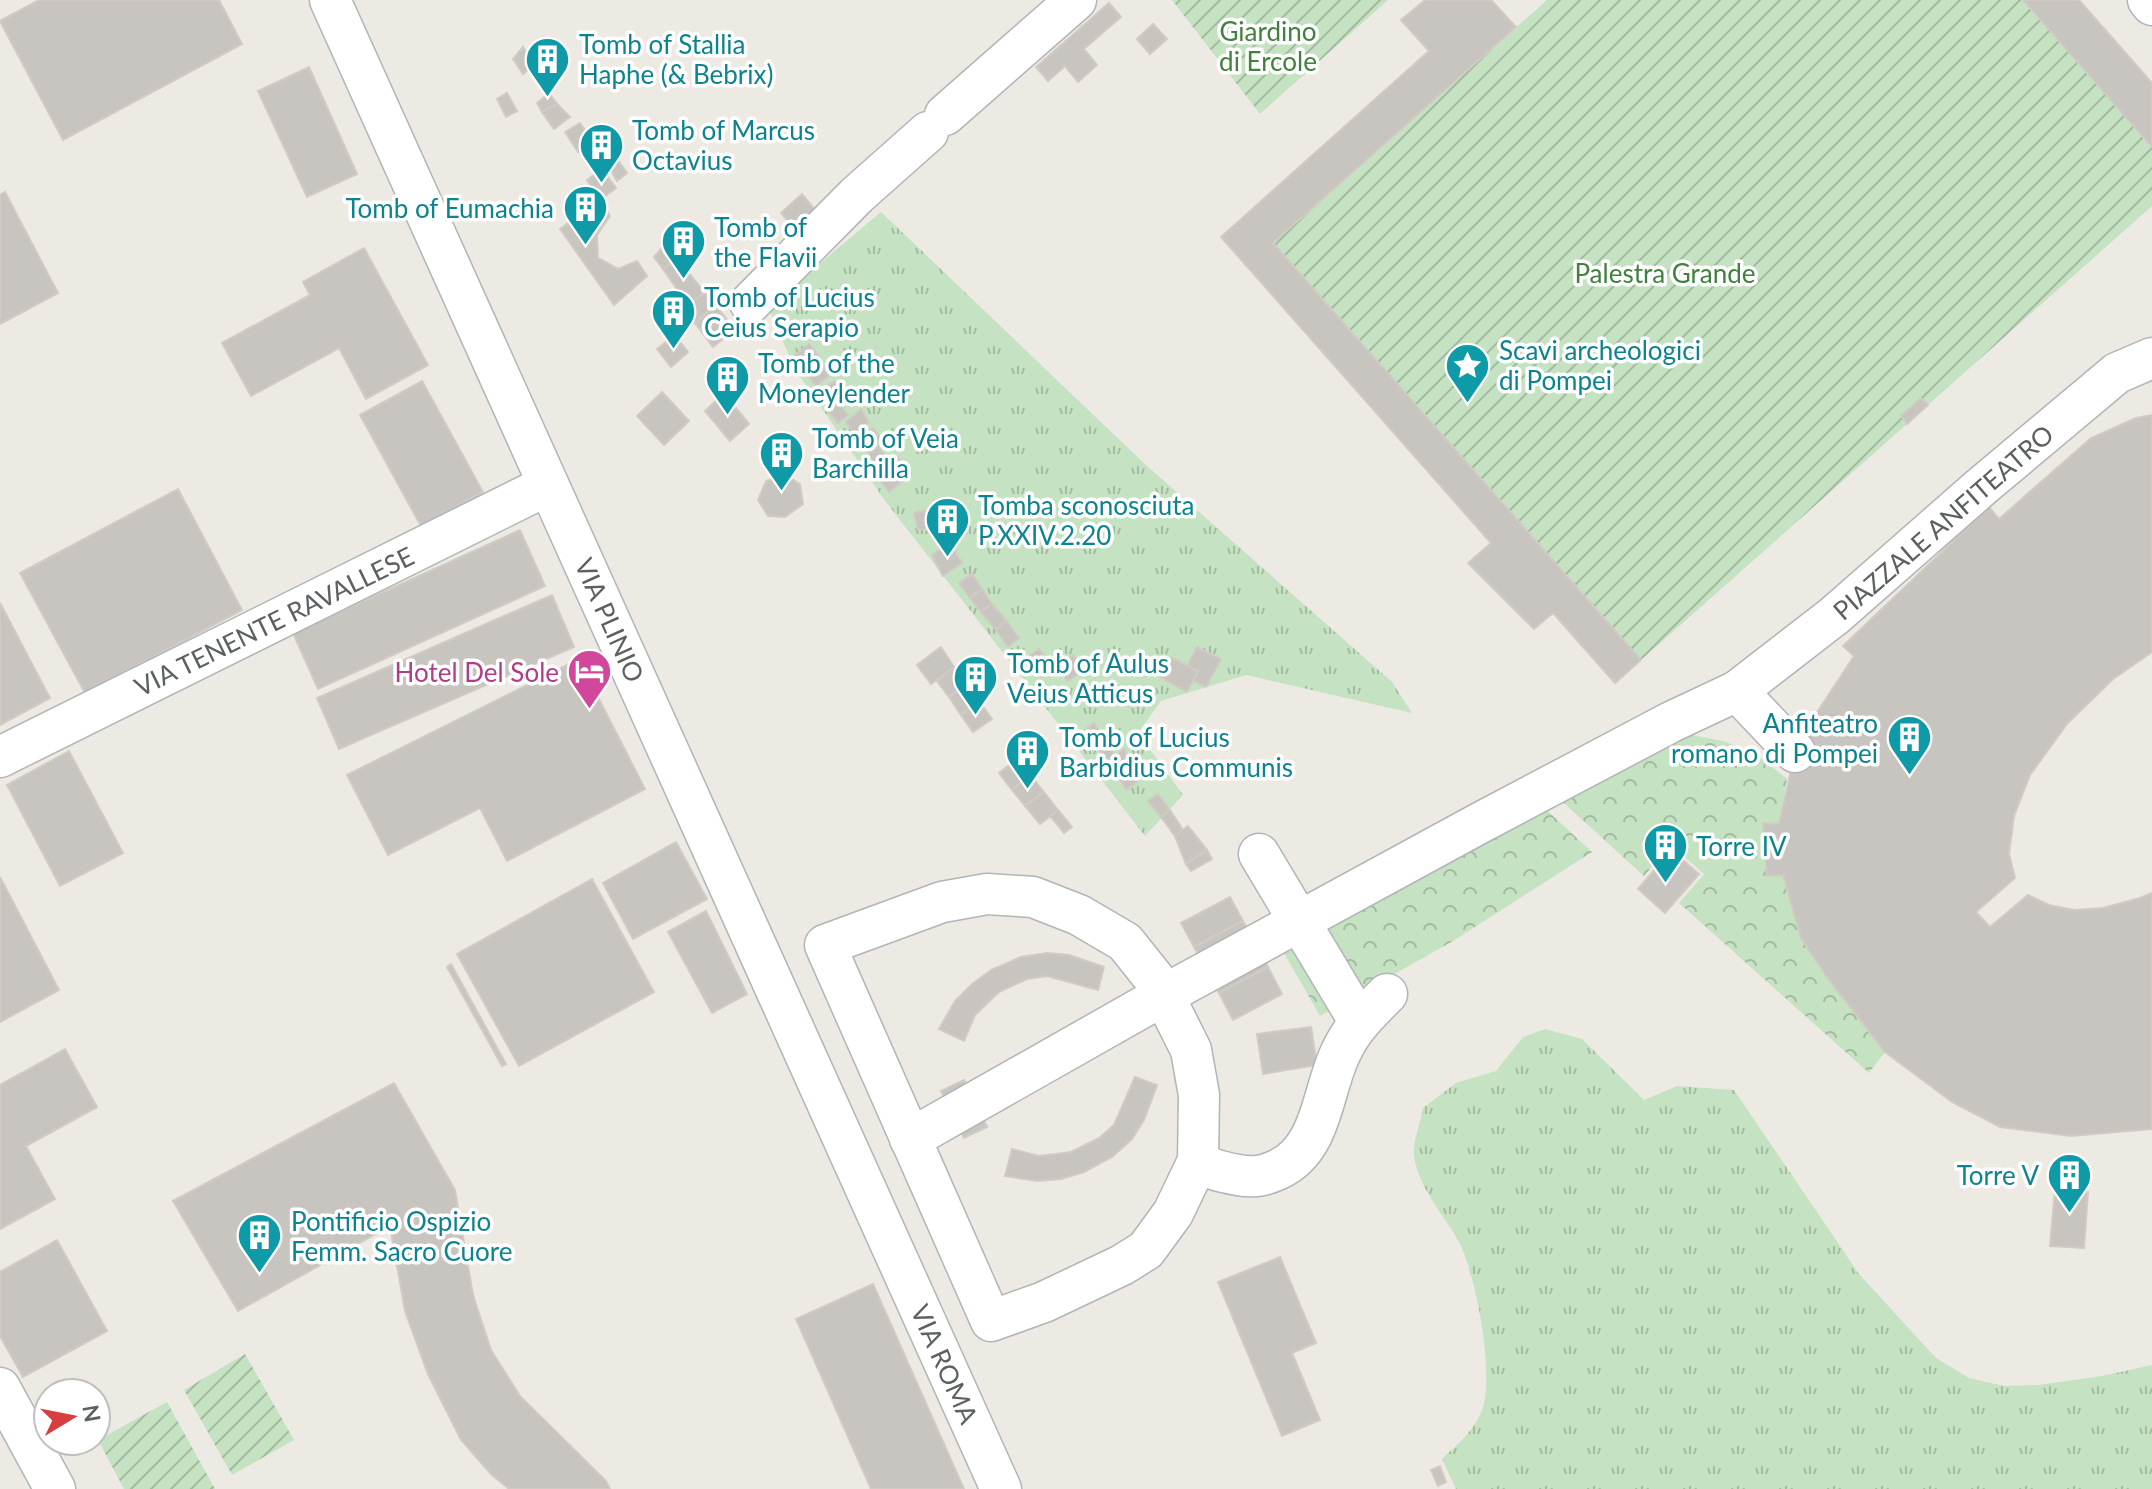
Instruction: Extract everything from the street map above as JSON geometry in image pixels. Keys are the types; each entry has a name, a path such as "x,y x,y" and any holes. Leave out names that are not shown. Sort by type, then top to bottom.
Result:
{"street":[{"name":"VIA PLINIO","path":"330,0 889,1240"},
{"path":"750,303 857,195 1076,0"},
{"path":"2148,0 2152,5"},
{"name":"PIAZZALE ANFITEATRO","path":"910,1139 1164,995 1478,824 1671,722 1737,691 1834,616 2117,373 2152,358"},
{"name":"VIA TENENTE RAVALLESE","path":"0,757 548,485"},
{"path":"1737,691 1795,752"},
{"path":"1198,1161 1211,1170 1255,1178 1287,1165 1305,1148 1323,1107 1339,1056 1354,1026 1373,1008 1300,921 1259,854"},
{"path":"987,894 1033,897 1079,915 1125,942 1164,995 1191,1050 1199,1095 1198,1161 1173,1213 1146,1250 1122,1265 1044,1302 991,1321 825,945 942,902 987,894"},
{"name":"VIA ROMA","path":"889,1240 1001,1489"},
{"path":"0,1388 55,1489"}],"green space":[{"name":"Giardino di Ercole","path":"1172,0 1388,0 1260,114"},
{"name":"Palestra Grande","path":"1547,0 2023,0 2152,147 2152,206 1928,405 1921,399 1907,424 1641,660 1273,243"},
{"path":"881,212 1147,466 1392,682 1412,713 1246,675 1161,701 1138,733 1183,795 1145,836 883,498 795,369 768,307"},
{"path":"1682,733 1723,741 1755,753 1787,779 1779,824 1763,823 1767,875 1783,875 1801,938 1885,1052 1869,1073 1679,903 1704,874 1671,845 1644,876 1555,795"},
{"path":"1539,803 1592,852 1453,941 1320,1016 1280,946"},
{"path":"1545,1029 1582,1039 1644,1100 1677,1086 1734,1090 1859,1274 1936,1358 1969,1378 2004,1386 2038,1385 2152,1365 2152,1489 1456,1489 1442,1459 1460,1442 1480,1415 1486,1391 1485,1348 1466,1259 1454,1233 1421,1180 1414,1156 1415,1139 1423,1108 1456,1083 1496,1071 1523,1037"},
{"path":"245,1354 294,1440 232,1475 184,1390"},
{"path":"167,1402 215,1489 124,1489 107,1457 112,1457 112,1432"}],"building":[{"path":"39,0 219,0 242,44 63,140 0,21"},
{"path":"1425,0 1491,0 1516,27 1273,243 1641,660 1615,683 1553,613 1534,629 1468,563 1491,543 1221,237 1429,51 1401,20"},
{"path":"2023,0 2079,0 2152,83 2152,147"},
{"path":"1109,3 1121,17 1084,49 1097,65 1078,82 1065,66 1048,81 1036,67"},
{"path":"1153,24 1167,39 1150,54 1137,39"},
{"path":"523,47 535,64 523,74 513,59"},
{"path":"309,67 357,174 307,197 258,91"},
{"path":"507,93 517,111 506,117 497,99"},
{"name":"Tomb of Stallia Haphe (& Bebrix)","path":"549,93 557,104 542,112 537,103"},
{"path":"557,104 570,117 554,129 542,112"},
{"path":"580,123 594,143 578,152 565,132"},
{"path":"618,160 627,173 617,181 609,167"},
{"name":"Tomb of Marcus Octavius","path":"602,169 616,188 600,200 587,180"},
{"path":"5,192 58,293 0,324 0,195"},
{"path":"802,194 820,216 800,234 781,213"},
{"name":"Tomb of Eumachia","path":"600,200 610,216 597,235 598,258 618,269 637,261 647,276 614,305 560,229"},
{"path":"665,244 677,258 663,269 654,257"},
{"path":"364,248 428,365 366,399 339,348 251,396 222,343 310,295 303,282"},
{"name":"Tomb of the Flavii","path":"677,258 705,293 688,305 663,269"},
{"path":"705,293 715,305 695,323 688,305"},
{"path":"715,305 735,329 713,347 695,323"},
{"name":"Tomb of Lucius Ceius Serapio","path":"675,335 688,352 671,367 657,349"},
{"path":"809,344 820,358 803,371 793,357"},
{"path":"821,364 830,375 816,386 808,375"},
{"path":"422,381 483,492 421,526 360,415"},
{"path":"834,381 842,392 830,402 822,391"},
{"path":"662,392 689,421 664,445 637,416"},
{"name":"Tomb of the Moneylender","path":"724,393 749,424 730,441 705,411"},
{"path":"1921,398 1928,405 1907,424 1901,416"},
{"path":"838,402 848,415 838,423 826,409"},
{"path":"861,409 869,422 854,434 846,422"},
{"name":"Anfiteatro romano di Pompei","path":"2152,415 2152,652 2113,679 2067,724 2030,775 2014,816 2009,854 2015,878 1976,912 1990,927 2028,895 2049,905 2074,910 2103,908 2152,893 2152,1129 2071,1136 2000,1127 1952,1102 1885,1052 1801,938 1783,875 1767,876 1763,823 1779,824 1795,752 1810,723 1854,656 1843,646 1989,507 1999,519 2091,438 2136,418"},
{"path":"873,428 881,439 867,451 858,439"},
{"path":"878,447 889,461 875,473 864,458"},
{"path":"897,456 911,474 889,492 875,473"},
{"name":"Tomb of Veia Barchilla","path":"785,475 800,484 803,504 785,517 768,516 758,500 766,481"},
{"path":"178,489 242,610 85,693 20,573"},
{"path":"932,509 936,527 918,530 914,513"},
{"path":"520,530 545,586 318,689 293,633"},
{"name":"Tomba sconosciuta P.XXIV.2.20","path":"950,543 962,563 943,576 932,555"},
{"path":"972,574 982,589 970,598 959,583"},
{"path":"982,589 992,604 981,612 970,598"},
{"path":"552,595 574,647 339,749 317,698"},
{"path":"0,603 50,698 0,725"},
{"path":"992,604 1006,620 996,630 981,612"},
{"path":"1006,620 1019,638 1008,647 996,630"},
{"path":"941,647 954,667 931,684 917,665"},
{"path":"1197,647 1221,659 1206,687 1192,680 1198,671 1187,666"},
{"path":"1039,649 1049,663 1036,674 1025,660"},
{"path":"1073,655 1083,672 1067,681 1057,665"},
{"path":"1172,658 1198,671 1187,692 1161,678"},
{"path":"580,662 645,789 507,861 480,808 388,855 347,775 571,663 572,666"},
{"path":"954,667 966,684 949,697 937,681"},
{"path":"966,684 979,701 961,715 949,697"},
{"name":"Tomb of Aulus Veius Atticus","path":"979,701 992,719 973,732 961,715"},
{"path":"1094,723 1105,739 1096,745 1085,730"},
{"path":"1105,739 1115,755 1107,761 1096,745"},
{"path":"1124,749 1133,764 1117,774 1107,761"},
{"path":"69,751 123,853 60,886 7,785"},
{"path":"1017,759 1030,775 1012,790 999,773"},
{"path":"1129,766 1138,781 1126,790 1117,774"},
{"name":"Tomb of Lucius Barbidius Communis","path":"1030,775 1044,792 1025,806 1012,790"},
{"path":"1044,792 1058,810 1040,824 1025,806"},
{"path":"1158,794 1170,810 1161,817 1148,801"},
{"path":"1058,810 1072,827 1064,833 1050,816"},
{"path":"1170,810 1183,830 1175,836 1161,817"},
{"path":"1188,826 1207,850 1186,864 1175,836"},
{"path":"676,842 707,899 633,939 603,883"},
{"path":"1207,850 1212,859 1191,871 1186,864"},
{"name":"Torre IV","path":"1671,850 1699,874 1665,913 1638,889"},
{"path":"0,877 59,990 0,1022"},
{"path":"592,879 654,992 519,1066 457,954"},
{"path":"1230,897 1243,921 1194,947 1181,923"},
{"path":"706,911 747,994 712,1013 668,932"},
{"path":"1243,921 1268,967 1219,993 1194,947"},
{"path":"1047,953 1069,955 1104,967 1098,990 1047,976 1027,979 999,992 975,1015 964,1041 939,1029 955,1001 991,970 1021,957"},
{"path":"451,964 506,1064 502,1066 447,967"},
{"path":"1268,967 1282,994 1233,1020 1219,993"},
{"path":"1311,1027 1317,1065 1263,1074 1257,1034"},
{"path":"65,1049 97,1107 26,1146 55,1199 0,1229 0,1085"},
{"path":"1135,1077 1157,1085 1144,1120 1132,1139 1112,1157 1084,1172 1061,1179 1037,1181 1005,1176 1012,1149 1039,1156 1071,1152 1099,1138 1114,1125"},
{"path":"964,1080 987,1127 964,1138 941,1091"},
{"name":"Pontificio Ospizio Femm. Sacro Cuore","path":"394,1083 455,1190 473,1295 491,1350 520,1396 606,1481 610,1489 509,1489 461,1440 428,1374 405,1311 390,1226 238,1311 173,1201"},
{"name":"Torre V","path":"2055,1189 2088,1192 2084,1248 2050,1246"},
{"path":"57,1240 107,1331 23,1377 0,1336 0,1272"},
{"path":"1280,1257 1316,1343 1292,1353 1320,1420 1282,1436 1218,1282"},
{"path":"873,1284 964,1489 871,1489 796,1319"},
{"path":"1440,1466 1446,1482 1438,1486 1431,1470"}],"place":[{"name":"Tomb of Stallia Haphe (& Bebrix)","path":"548,98"},
{"name":"Tomb of Marcus Octavius","path":"601,184"},
{"name":"Tomb of Eumachia","path":"585,247"},
{"name":"Tomb of the Flavii","path":"683,281"},
{"name":"Tomb of Lucius Ceius Serapio","path":"673,351"},
{"name":"Scavi archeologici di Pompei","path":"1468,404"},
{"name":"Tomb of the Moneylender","path":"727,417"},
{"name":"Tomb of Veia Barchilla","path":"781,492"},
{"name":"Tomba sconosciuta P.XXIV.2.20","path":"947,559"},
{"name":"Hotel Del Sole","path":"590,711"},
{"name":"Tomb of Aulus Veius Atticus","path":"976,717"},
{"name":"Anfiteatro romano di Pompei","path":"1909,777"},
{"name":"Tomb of Lucius Barbidius Communis","path":"1028,791"},
{"name":"Torre IV","path":"1665,885"},
{"name":"Torre V","path":"2070,1214"},
{"name":"Pontificio Ospizio Femm. Sacro Cuore","path":"260,1275"}]}
